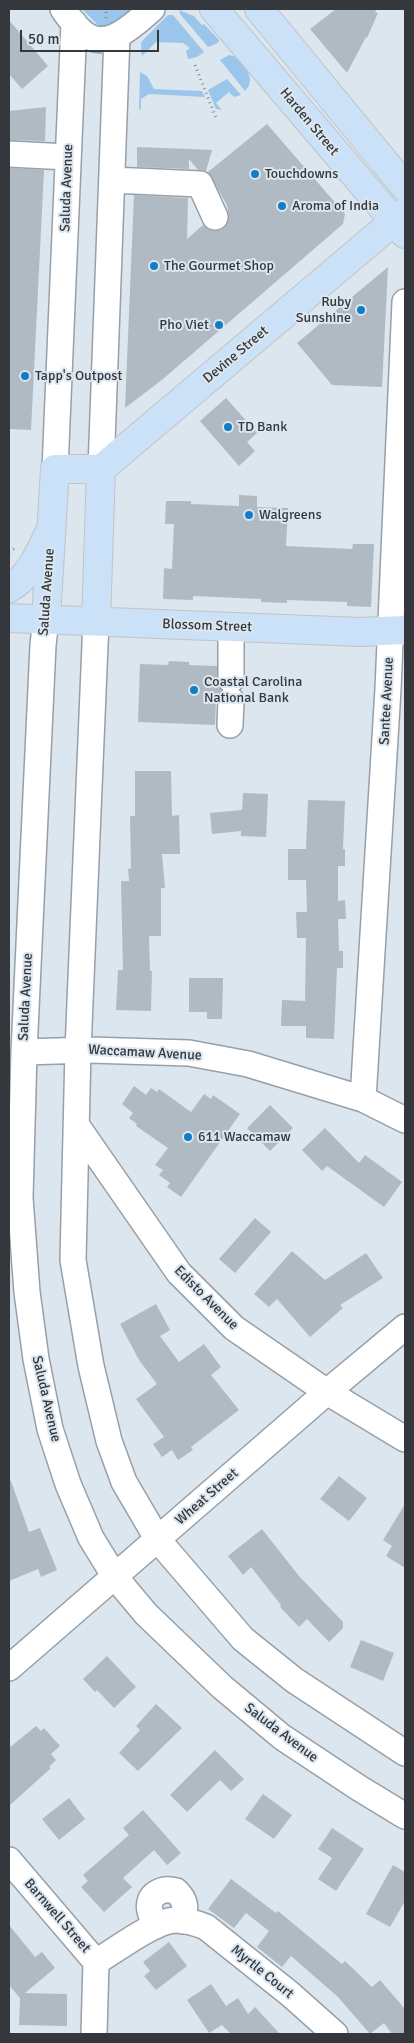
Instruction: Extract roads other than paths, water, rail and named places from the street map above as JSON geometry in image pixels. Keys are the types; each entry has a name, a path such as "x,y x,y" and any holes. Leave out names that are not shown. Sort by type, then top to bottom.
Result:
{"main road":[{"name":"Harden Street","path":"214,9 401,223"},
{"path":"258,9 405,187"},
{"name":"Devine Street","path":"101,469 401,223"},
{"path":"56,469 101,469 96,621"},
{"name":"Saluda Avenue","path":"46,619 50,584 50,529 56,469"},
{"path":"9,588 15,585 29,570 40,553 50,529"},
{"name":"Blossom Street","path":"9,618 360,632 398,631"}],"street":[{"path":"101,469 117,36 152,9"},
{"name":"Saluda Avenue","path":"68,16 85,34 93,38 109,39 117,36"},
{"name":"Saluda Avenue","path":"56,469 68,157 68,16"},
{"path":"9,154 68,157"},
{"path":"112,180 200,184 210,188 215,217"},
{"name":"Santee Avenue","path":"363,1099 397,692 405,302"},
{"name":"Saluda Avenue","path":"46,619 43,645 24,1052 20,1198 27,1292 36,1359 50,1429 68,1484 91,1538 115,1577 146,1614 179,1648 222,1687 282,1737 405,1816"},
{"path":"96,621 78,1050 73,1260 91,1366 109,1441 124,1482 158,1540 243,1639 294,1680 405,1753"},
{"path":"230,726 232,627"},
{"name":"Waccamaw Avenue","path":"24,1052 78,1050 197,1055 248,1064 363,1099 405,1120"},
{"name":"Edisto Avenue","path":"76,1126 179,1272 234,1328 327,1392 405,1440"},
{"name":"Wheat Street","path":"9,1668 327,1392 405,1327"},
{"name":"Barnwell Street","path":"9,1860 96,1962 94,2034"},
{"name":"Myrtle Court","path":"96,1962 156,1926 174,1920 206,1927 290,1994 335,2034"}],"place":[{"name":"Touchdowns","path":"255,174"},
{"name":"Aroma of India","path":"282,206"},
{"name":"The Gourmet Shop","path":"154,266"},
{"name":"Ruby Sunshine","path":"361,310"},
{"name":"Pho Viet","path":"219,325"},
{"name":"Tapp's Outpost","path":"25,376"},
{"name":"TD Bank","path":"228,427"},
{"name":"Walgreens","path":"249,515"},
{"name":"Coastal Carolina National Bank","path":"194,690"},
{"name":"611 Waccamaw","path":"188,1137"}]}
